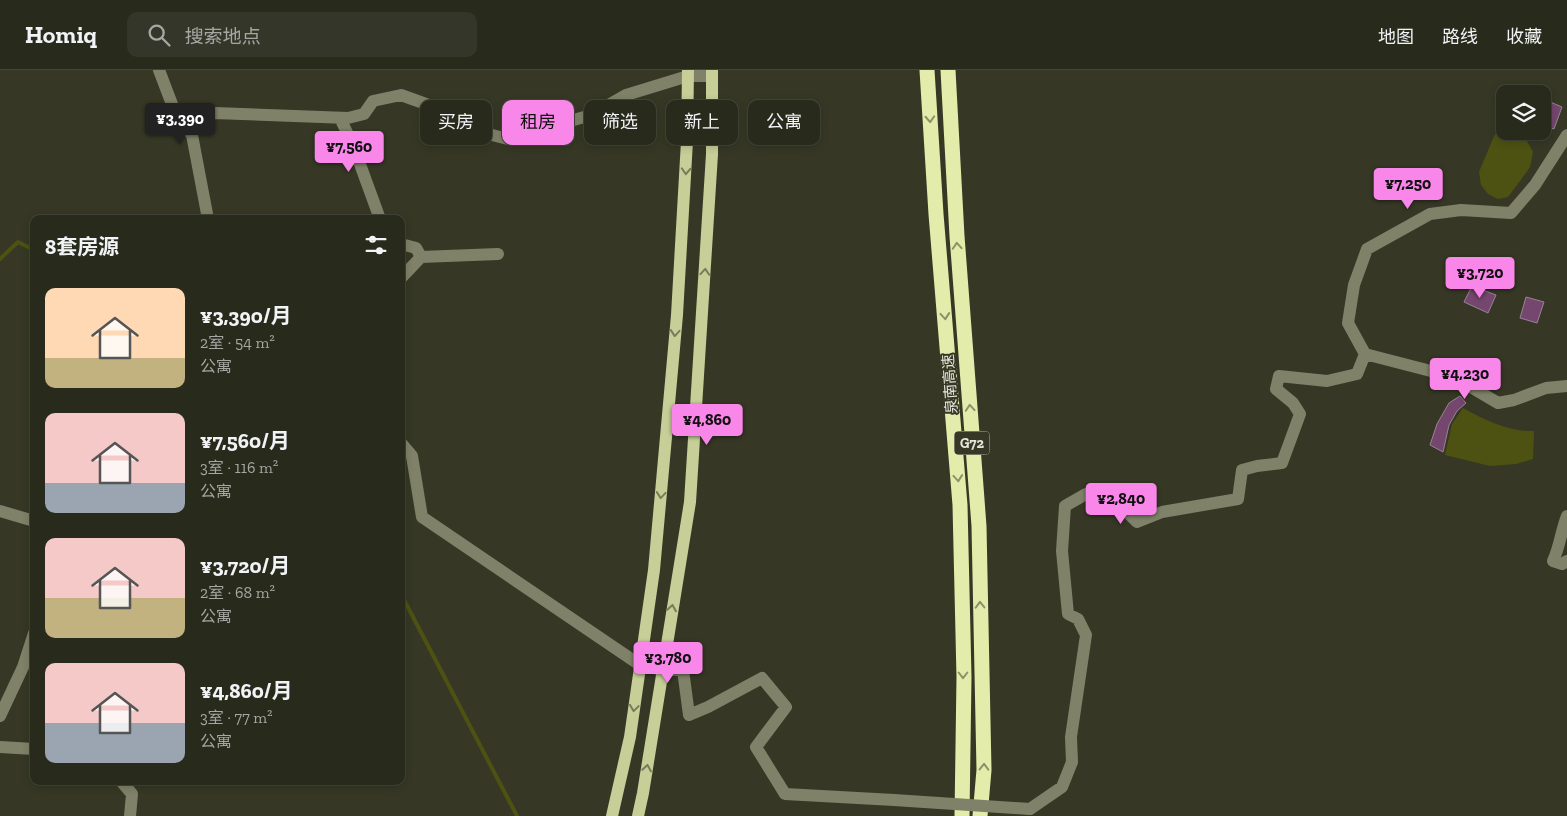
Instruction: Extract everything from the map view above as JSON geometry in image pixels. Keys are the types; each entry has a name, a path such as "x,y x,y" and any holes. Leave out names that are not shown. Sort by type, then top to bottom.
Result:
{"highway":[{"name":"泉南高速","path":"927,70 936,214 960,505 964,677 962,816"},
{"name":"泉南高速","path":"948,70 956,236 979,526 984,770 980,816"}],"main road":[{"path":"612,816 630,737 654,570 677,315 687,141 688,73"},
{"path":"638,816 690,502 712,154 712,73"}],"street":[{"path":"159,70 178,120 192,135 207,215"},
{"path":"185,127 214,113 348,118 364,114 373,101 401,95 437,108 468,129 508,139 591,115 626,95 688,73 712,73"},
{"path":"340,118 353,145 379,215"},
{"path":"1567,135 1535,185 1511,213 1461,210 1430,214 1367,249 1354,285 1348,323 1365,354 1454,377 1498,403 1514,400 1546,388 1567,386"},
{"path":"405,245 416,248 421,256"},
{"path":"405,274 421,256 498,254"},
{"path":"405,448 412,456 422,517 640,665 662,670 683,670 689,716 762,678 786,707 756,747 785,794 1030,809 1062,787 1072,762 1071,737 1086,635 1078,619 1068,614 1062,551 1065,506 1086,494 1124,510 1137,522 1162,512 1238,499 1242,470 1282,463 1300,414 1293,403 1276,389 1279,376 1327,382 1357,374 1365,354"},
{"path":"0,511 30,519"},
{"path":"1567,516 1558,550 1553,561 1562,564 1567,561"},
{"path":"0,716 23,667 30,645"},
{"path":"0,747 30,750"},
{"path":"124,785 132,794 130,816"}],"shaded area":[{"path":"1495,134 1496,140 1526,140 1533,152 1530,167 1520,181 1508,197 1498,199 1488,194 1481,185 1479,172"},
{"path":"1463,408 1489,421 1515,430 1534,431 1533,459 1516,464 1490,466 1445,455 1452,424"}],"building":[{"path":"1551,102 1562,107 1554,129 1551,128"},
{"path":"1472,286 1496,295 1488,313 1464,302"},
{"path":"1526,297 1544,302 1537,323 1520,318"},
{"path":"1460,396 1466,403 1457,411 1449,425 1443,452 1430,445 1437,424 1449,403"}],"waterway":[{"path":"0,259 18,242 30,248"},
{"path":"405,602 517,816"}]}
